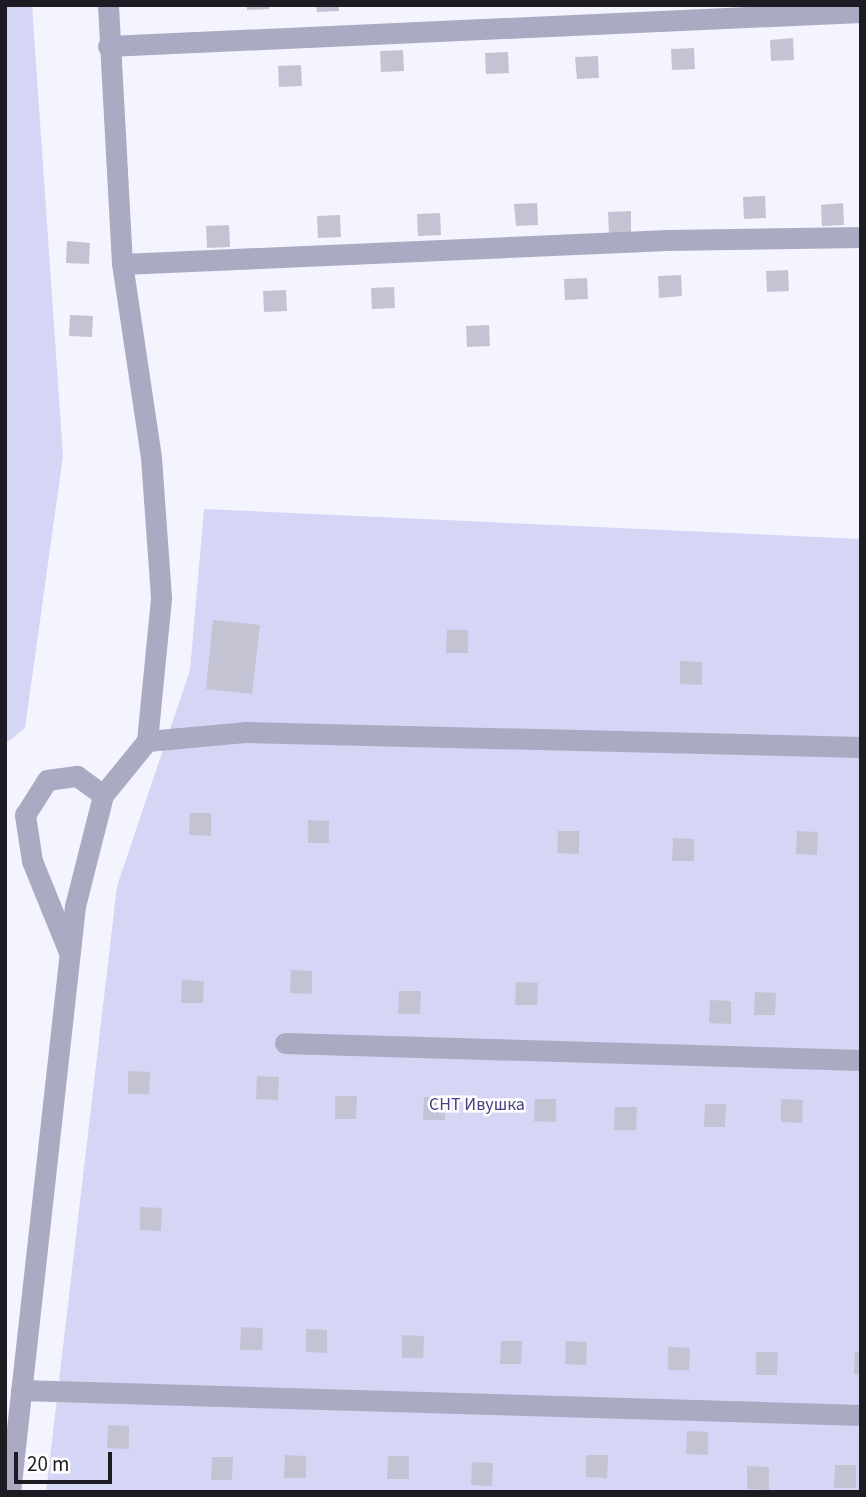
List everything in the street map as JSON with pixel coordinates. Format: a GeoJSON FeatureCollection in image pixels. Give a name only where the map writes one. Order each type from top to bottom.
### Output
{"type":"FeatureCollection","features":[{"type":"Feature","properties":{"kind":"street"},"geometry":{"type":"LineString","coordinates":[[10,1492],[69,952],[103,795],[147,741],[160,597],[151,457],[122,264],[108,46],[108,5]]}},
{"type":"Feature","properties":{"kind":"street"},"geometry":{"type":"LineString","coordinates":[[108,46],[861,12]]}},
{"type":"Feature","properties":{"kind":"street"},"geometry":{"type":"LineString","coordinates":[[122,264],[667,240],[861,237]]}},
{"type":"Feature","properties":{"kind":"street"},"geometry":{"type":"LineString","coordinates":[[147,741],[245,733],[861,747]]}},
{"type":"Feature","properties":{"kind":"street"},"geometry":{"type":"LineString","coordinates":[[69,952],[32,861],[25,815],[47,780],[77,776],[103,795]]}},
{"type":"Feature","properties":{"kind":"street"},"geometry":{"type":"LineString","coordinates":[[285,1043],[861,1060]]}},
{"type":"Feature","properties":{"kind":"street"},"geometry":{"type":"LineString","coordinates":[[21,1390],[861,1415]]}},
{"type":"Feature","properties":{"kind":"green space"},"geometry":{"type":"Polygon","coordinates":[[[5,5],[32,5],[63,456],[25,728],[5,744],[5,5]]]}},
{"type":"Feature","properties":{"kind":"green space","name":"СНТ Ивушка"},"geometry":{"type":"Polygon","coordinates":[[[204,509],[861,539],[861,1492],[46,1492],[117,886],[190,670],[204,509]]]}},
{"type":"Feature","properties":{"kind":"building"},"geometry":{"type":"Polygon","coordinates":[[[247,5],[269,5],[269,9],[247,10],[247,5]]]}},
{"type":"Feature","properties":{"kind":"building"},"geometry":{"type":"Polygon","coordinates":[[[316,5],[339,5],[339,11],[317,12],[316,5]]]}},
{"type":"Feature","properties":{"kind":"building"},"geometry":{"type":"Polygon","coordinates":[[[793,38],[794,60],[771,61],[770,40],[793,38]]]}},
{"type":"Feature","properties":{"kind":"building"},"geometry":{"type":"Polygon","coordinates":[[[694,48],[695,69],[672,70],[671,49],[694,48]]]}},
{"type":"Feature","properties":{"kind":"building"},"geometry":{"type":"Polygon","coordinates":[[[403,50],[404,71],[381,72],[380,51],[403,50]]]}},
{"type":"Feature","properties":{"kind":"building"},"geometry":{"type":"Polygon","coordinates":[[[508,52],[509,73],[486,74],[485,53],[508,52]]]}},
{"type":"Feature","properties":{"kind":"building"},"geometry":{"type":"Polygon","coordinates":[[[598,56],[599,78],[577,79],[575,57],[598,56]]]}},
{"type":"Feature","properties":{"kind":"building"},"geometry":{"type":"Polygon","coordinates":[[[301,65],[302,86],[279,87],[278,66],[301,65]]]}},
{"type":"Feature","properties":{"kind":"building"},"geometry":{"type":"Polygon","coordinates":[[[765,196],[766,218],[744,219],[743,197],[765,196]]]}},
{"type":"Feature","properties":{"kind":"building"},"geometry":{"type":"Polygon","coordinates":[[[537,203],[538,225],[516,226],[514,204],[537,203]]]}},
{"type":"Feature","properties":{"kind":"building"},"geometry":{"type":"Polygon","coordinates":[[[843,203],[844,225],[822,226],[821,205],[843,203]]]}},
{"type":"Feature","properties":{"kind":"building"},"geometry":{"type":"Polygon","coordinates":[[[631,211],[631,232],[609,234],[608,212],[631,211]]]}},
{"type":"Feature","properties":{"kind":"building"},"geometry":{"type":"Polygon","coordinates":[[[440,213],[441,235],[418,236],[417,214],[440,213]]]}},
{"type":"Feature","properties":{"kind":"building"},"geometry":{"type":"Polygon","coordinates":[[[340,215],[341,237],[318,238],[317,216],[340,215]]]}},
{"type":"Feature","properties":{"kind":"building"},"geometry":{"type":"Polygon","coordinates":[[[229,225],[230,247],[207,248],[206,226],[229,225]]]}},
{"type":"Feature","properties":{"kind":"building"},"geometry":{"type":"Polygon","coordinates":[[[67,241],[90,243],[89,264],[66,263],[67,241]]]}},
{"type":"Feature","properties":{"kind":"building"},"geometry":{"type":"Polygon","coordinates":[[[788,270],[789,291],[767,292],[766,271],[788,270]]]}},
{"type":"Feature","properties":{"kind":"building"},"geometry":{"type":"Polygon","coordinates":[[[681,275],[682,296],[659,298],[658,276],[681,275]]]}},
{"type":"Feature","properties":{"kind":"building"},"geometry":{"type":"Polygon","coordinates":[[[587,278],[588,299],[565,300],[564,279],[587,278]]]}},
{"type":"Feature","properties":{"kind":"building"},"geometry":{"type":"Polygon","coordinates":[[[394,287],[395,308],[372,309],[371,288],[394,287]]]}},
{"type":"Feature","properties":{"kind":"building"},"geometry":{"type":"Polygon","coordinates":[[[286,290],[287,311],[264,312],[263,291],[286,290]]]}},
{"type":"Feature","properties":{"kind":"building"},"geometry":{"type":"Polygon","coordinates":[[[70,315],[93,316],[92,337],[69,336],[70,315]]]}},
{"type":"Feature","properties":{"kind":"building"},"geometry":{"type":"Polygon","coordinates":[[[489,325],[490,346],[467,347],[466,326],[489,325]]]}},
{"type":"Feature","properties":{"kind":"building"},"geometry":{"type":"Polygon","coordinates":[[[213,620],[260,625],[252,694],[206,689],[213,620]]]}},
{"type":"Feature","properties":{"kind":"building"},"geometry":{"type":"Polygon","coordinates":[[[447,630],[468,630],[468,653],[446,653],[447,630]]]}},
{"type":"Feature","properties":{"kind":"building"},"geometry":{"type":"Polygon","coordinates":[[[680,661],[702,662],[702,685],[680,684],[680,661]]]}},
{"type":"Feature","properties":{"kind":"building"},"geometry":{"type":"Polygon","coordinates":[[[190,813],[211,813],[211,836],[189,835],[190,813]]]}},
{"type":"Feature","properties":{"kind":"building"},"geometry":{"type":"Polygon","coordinates":[[[308,820],[329,821],[329,843],[308,843],[308,820]]]}},
{"type":"Feature","properties":{"kind":"building"},"geometry":{"type":"Polygon","coordinates":[[[558,831],[579,831],[579,854],[557,853],[558,831]]]}},
{"type":"Feature","properties":{"kind":"building"},"geometry":{"type":"Polygon","coordinates":[[[797,831],[818,832],[817,855],[796,854],[797,831]]]}},
{"type":"Feature","properties":{"kind":"building"},"geometry":{"type":"Polygon","coordinates":[[[673,838],[694,839],[694,861],[672,861],[673,838]]]}},
{"type":"Feature","properties":{"kind":"building"},"geometry":{"type":"Polygon","coordinates":[[[291,970],[312,971],[312,994],[290,993],[291,970]]]}},
{"type":"Feature","properties":{"kind":"building"},"geometry":{"type":"Polygon","coordinates":[[[182,980],[204,981],[203,1003],[181,1003],[182,980]]]}},
{"type":"Feature","properties":{"kind":"building"},"geometry":{"type":"Polygon","coordinates":[[[516,982],[538,983],[537,1005],[515,1005],[516,982]]]}},
{"type":"Feature","properties":{"kind":"building"},"geometry":{"type":"Polygon","coordinates":[[[399,991],[421,991],[420,1014],[398,1014],[399,991]]]}},
{"type":"Feature","properties":{"kind":"building"},"geometry":{"type":"Polygon","coordinates":[[[755,992],[776,993],[775,1015],[754,1015],[755,992]]]}},
{"type":"Feature","properties":{"kind":"building"},"geometry":{"type":"Polygon","coordinates":[[[710,1000],[731,1001],[731,1024],[709,1023],[710,1000]]]}},
{"type":"Feature","properties":{"kind":"building"},"geometry":{"type":"Polygon","coordinates":[[[128,1071],[150,1072],[149,1094],[128,1094],[128,1071]]]}},
{"type":"Feature","properties":{"kind":"building"},"geometry":{"type":"Polygon","coordinates":[[[257,1076],[279,1077],[278,1100],[256,1099],[257,1076]]]}},
{"type":"Feature","properties":{"kind":"building"},"geometry":{"type":"Polygon","coordinates":[[[335,1096],[357,1096],[356,1119],[335,1119],[335,1096]]]}},
{"type":"Feature","properties":{"kind":"building"},"geometry":{"type":"Polygon","coordinates":[[[424,1097],[445,1097],[445,1120],[423,1120],[424,1097]]]}},
{"type":"Feature","properties":{"kind":"building"},"geometry":{"type":"Polygon","coordinates":[[[535,1099],[556,1099],[556,1122],[534,1121],[535,1099]]]}},
{"type":"Feature","properties":{"kind":"building"},"geometry":{"type":"Polygon","coordinates":[[[781,1099],[803,1100],[802,1123],[781,1122],[781,1099]]]}},
{"type":"Feature","properties":{"kind":"building"},"geometry":{"type":"Polygon","coordinates":[[[705,1104],[726,1104],[725,1127],[704,1127],[705,1104]]]}},
{"type":"Feature","properties":{"kind":"building"},"geometry":{"type":"Polygon","coordinates":[[[615,1107],[637,1107],[636,1130],[614,1130],[615,1107]]]}},
{"type":"Feature","properties":{"kind":"building"},"geometry":{"type":"Polygon","coordinates":[[[140,1207],[162,1208],[161,1231],[140,1230],[140,1207]]]}},
{"type":"Feature","properties":{"kind":"building"},"geometry":{"type":"Polygon","coordinates":[[[241,1327],[263,1328],[262,1350],[240,1350],[241,1327]]]}},
{"type":"Feature","properties":{"kind":"building"},"geometry":{"type":"Polygon","coordinates":[[[306,1329],[327,1330],[327,1353],[306,1352],[306,1329]]]}},
{"type":"Feature","properties":{"kind":"building"},"geometry":{"type":"Polygon","coordinates":[[[402,1335],[424,1336],[423,1358],[402,1358],[402,1335]]]}},
{"type":"Feature","properties":{"kind":"building"},"geometry":{"type":"Polygon","coordinates":[[[501,1341],[522,1341],[521,1364],[500,1364],[501,1341]]]}},
{"type":"Feature","properties":{"kind":"building"},"geometry":{"type":"Polygon","coordinates":[[[566,1341],[587,1342],[586,1365],[565,1364],[566,1341]]]}},
{"type":"Feature","properties":{"kind":"building"},"geometry":{"type":"Polygon","coordinates":[[[668,1347],[690,1348],[689,1370],[668,1370],[668,1347]]]}},
{"type":"Feature","properties":{"kind":"building"},"geometry":{"type":"Polygon","coordinates":[[[756,1352],[778,1352],[777,1375],[756,1375],[756,1352]]]}},
{"type":"Feature","properties":{"kind":"building"},"geometry":{"type":"Polygon","coordinates":[[[855,1352],[861,1352],[861,1375],[854,1374],[855,1352]]]}},
{"type":"Feature","properties":{"kind":"building"},"geometry":{"type":"Polygon","coordinates":[[[108,1425],[129,1426],[129,1449],[107,1448],[108,1425]]]}},
{"type":"Feature","properties":{"kind":"building"},"geometry":{"type":"Polygon","coordinates":[[[687,1431],[708,1432],[708,1455],[686,1454],[687,1431]]]}},
{"type":"Feature","properties":{"kind":"building"},"geometry":{"type":"Polygon","coordinates":[[[285,1455],[306,1456],[306,1478],[284,1478],[285,1455]]]}},
{"type":"Feature","properties":{"kind":"building"},"geometry":{"type":"Polygon","coordinates":[[[586,1455],[608,1455],[607,1478],[586,1477],[586,1455]]]}},
{"type":"Feature","properties":{"kind":"building"},"geometry":{"type":"Polygon","coordinates":[[[388,1456],[409,1456],[409,1479],[387,1479],[388,1456]]]}},
{"type":"Feature","properties":{"kind":"building"},"geometry":{"type":"Polygon","coordinates":[[[212,1457],[233,1457],[232,1480],[211,1480],[212,1457]]]}},
{"type":"Feature","properties":{"kind":"building"},"geometry":{"type":"Polygon","coordinates":[[[472,1462],[493,1463],[492,1486],[471,1485],[472,1462]]]}},
{"type":"Feature","properties":{"kind":"building"},"geometry":{"type":"Polygon","coordinates":[[[835,1465],[856,1465],[856,1488],[834,1488],[835,1465]]]}},
{"type":"Feature","properties":{"kind":"building"},"geometry":{"type":"Polygon","coordinates":[[[747,1466],[769,1467],[769,1490],[747,1489],[747,1466]]]}}]}
